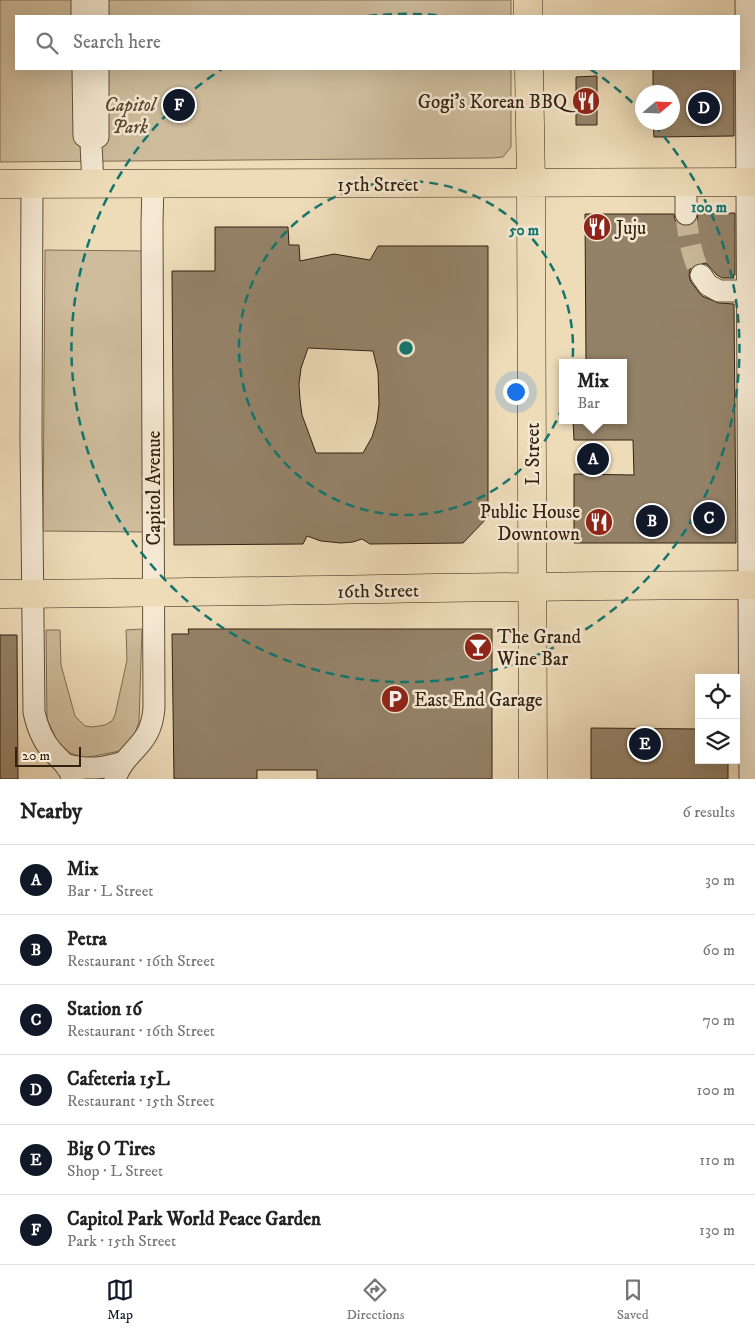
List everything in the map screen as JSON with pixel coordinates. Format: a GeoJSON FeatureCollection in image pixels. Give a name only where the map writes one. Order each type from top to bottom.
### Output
{"type":"FeatureCollection","features":[{"type":"Feature","properties":{"kind":"main road"},"geometry":{"type":"LineString","coordinates":[[528,0],[528,15]]}},
{"type":"Feature","properties":{"kind":"main road","name":"L Street"},"geometry":{"type":"LineString","coordinates":[[529,70],[533,779]]}},
{"type":"Feature","properties":{"kind":"main road","name":"15th Street"},"geometry":{"type":"LineString","coordinates":[[0,184],[751,182]]}},
{"type":"Feature","properties":{"kind":"main road","name":"16th Street"},"geometry":{"type":"LineString","coordinates":[[0,594],[154,594],[752,584]]}},
{"type":"Feature","properties":{"kind":"street"},"geometry":{"type":"LineString","coordinates":[[82,0],[82,15]]}},
{"type":"Feature","properties":{"kind":"street"},"geometry":{"type":"LineString","coordinates":[[89,0],[89,15]]}},
{"type":"Feature","properties":{"kind":"street"},"geometry":{"type":"LineString","coordinates":[[98,0],[98,15]]}},
{"type":"Feature","properties":{"kind":"street"},"geometry":{"type":"LineString","coordinates":[[746,0],[751,182],[748,292],[752,584],[750,779]]}},
{"type":"Feature","properties":{"kind":"street"},"geometry":{"type":"LineString","coordinates":[[83,70],[84,136],[91,139],[98,136],[98,70]]}},
{"type":"Feature","properties":{"kind":"street"},"geometry":{"type":"LineString","coordinates":[[89,70],[93,184]]}},
{"type":"Feature","properties":{"kind":"street"},"geometry":{"type":"LineString","coordinates":[[686,183],[686,214]]}},
{"type":"Feature","properties":{"kind":"street"},"geometry":{"type":"LineString","coordinates":[[32,184],[34,712],[43,739],[70,772],[84,769],[120,770]]}},
{"type":"Feature","properties":{"kind":"street","name":"Capitol Avenue"},"geometry":{"type":"LineString","coordinates":[[120,770],[145,740],[153,720],[153,184]]}},
{"type":"Feature","properties":{"kind":"street"},"geometry":{"type":"LineString","coordinates":[[701,275],[708,286],[719,291],[748,292]]}},
{"type":"Feature","properties":{"kind":"green space","name":"Capitol Park"},"geometry":{"type":"Polygon","coordinates":[[[0,0],[511,0],[511,15],[15,15],[15,70],[511,70],[511,147],[503,157],[0,162],[0,0]]]}},
{"type":"Feature","properties":{"kind":"green space"},"geometry":{"type":"Polygon","coordinates":[[[45,250],[146,251],[145,532],[43,531],[45,250]]]}},
{"type":"Feature","properties":{"kind":"green space"},"geometry":{"type":"Polygon","coordinates":[[[142,629],[139,722],[134,736],[120,751],[84,758],[70,753],[58,743],[47,719],[46,630],[60,630],[61,665],[75,716],[85,726],[92,727],[105,725],[112,721],[127,660],[126,630],[142,629]]]}},
{"type":"Feature","properties":{"kind":"building"},"geometry":{"type":"Polygon","coordinates":[[[653,70],[734,70],[734,136],[654,137],[654,130],[680,130],[680,85],[653,85],[653,70]]]}},
{"type":"Feature","properties":{"kind":"building","name":"Gogi's Korean BBQ"},"geometry":{"type":"Polygon","coordinates":[[[597,76],[597,125],[576,125],[576,77],[597,76]]]}},
{"type":"Feature","properties":{"kind":"building"},"geometry":{"type":"Polygon","coordinates":[[[735,213],[734,278],[722,278],[707,264],[700,263],[693,265],[689,276],[691,282],[702,296],[719,303],[734,304],[736,543],[574,543],[574,474],[634,475],[633,440],[574,440],[573,424],[627,424],[627,359],[586,359],[585,214],[674,214],[675,220],[679,225],[686,226],[692,225],[697,221],[698,214],[735,213]]]}},
{"type":"Feature","properties":{"kind":"building"},"geometry":{"type":"Polygon","coordinates":[[[215,227],[288,227],[289,245],[299,245],[300,261],[334,254],[370,260],[378,246],[488,246],[488,517],[463,543],[370,544],[362,539],[341,543],[321,541],[307,536],[303,544],[174,545],[172,271],[215,271],[215,227]],[[308,348],[301,368],[300,400],[302,415],[316,453],[363,453],[372,437],[377,421],[379,404],[378,372],[373,351],[308,348]]]}},
{"type":"Feature","properties":{"kind":"building","name":"East End Garage"},"geometry":{"type":"Polygon","coordinates":[[[188,629],[492,629],[492,779],[317,779],[317,770],[257,770],[257,779],[174,779],[172,634],[189,634],[188,629]]]}},
{"type":"Feature","properties":{"kind":"building"},"geometry":{"type":"Polygon","coordinates":[[[0,635],[17,635],[18,779],[0,779],[0,635]]]}},
{"type":"Feature","properties":{"kind":"building"},"geometry":{"type":"Polygon","coordinates":[[[591,728],[695,729],[695,764],[728,764],[728,779],[591,779],[591,728]]]}},
{"type":"Feature","properties":{"kind":"tunnel"},"geometry":{"type":"LineString","coordinates":[[686,214],[690,245],[701,275]]}},
{"type":"Feature","properties":{"kind":"place","name":"Gogi's Korean BBQ"},"geometry":{"type":"Point","coordinates":[586,101]}},
{"type":"Feature","properties":{"kind":"place","name":"Capitol Park World Peace Garden"},"geometry":{"type":"Point","coordinates":[179,105]}},
{"type":"Feature","properties":{"kind":"place","name":"Cafeteria 15L"},"geometry":{"type":"Point","coordinates":[704,108]}},
{"type":"Feature","properties":{"kind":"place","name":"Juju"},"geometry":{"type":"Point","coordinates":[597,227]}},
{"type":"Feature","properties":{"kind":"place","name":"Mix"},"geometry":{"type":"Point","coordinates":[593,459]}},
{"type":"Feature","properties":{"kind":"place","name":"Station 16"},"geometry":{"type":"Point","coordinates":[709,518]}},
{"type":"Feature","properties":{"kind":"place","name":"Petra"},"geometry":{"type":"Point","coordinates":[652,521]}},
{"type":"Feature","properties":{"kind":"place","name":"Public House Downtown"},"geometry":{"type":"Point","coordinates":[599,522]}},
{"type":"Feature","properties":{"kind":"place","name":"The Grand Wine Bar"},"geometry":{"type":"Point","coordinates":[478,647]}},
{"type":"Feature","properties":{"kind":"place","name":"East End Garage"},"geometry":{"type":"Point","coordinates":[395,699]}},
{"type":"Feature","properties":{"kind":"place","name":"Big O Tires"},"geometry":{"type":"Point","coordinates":[645,744]}}]}
